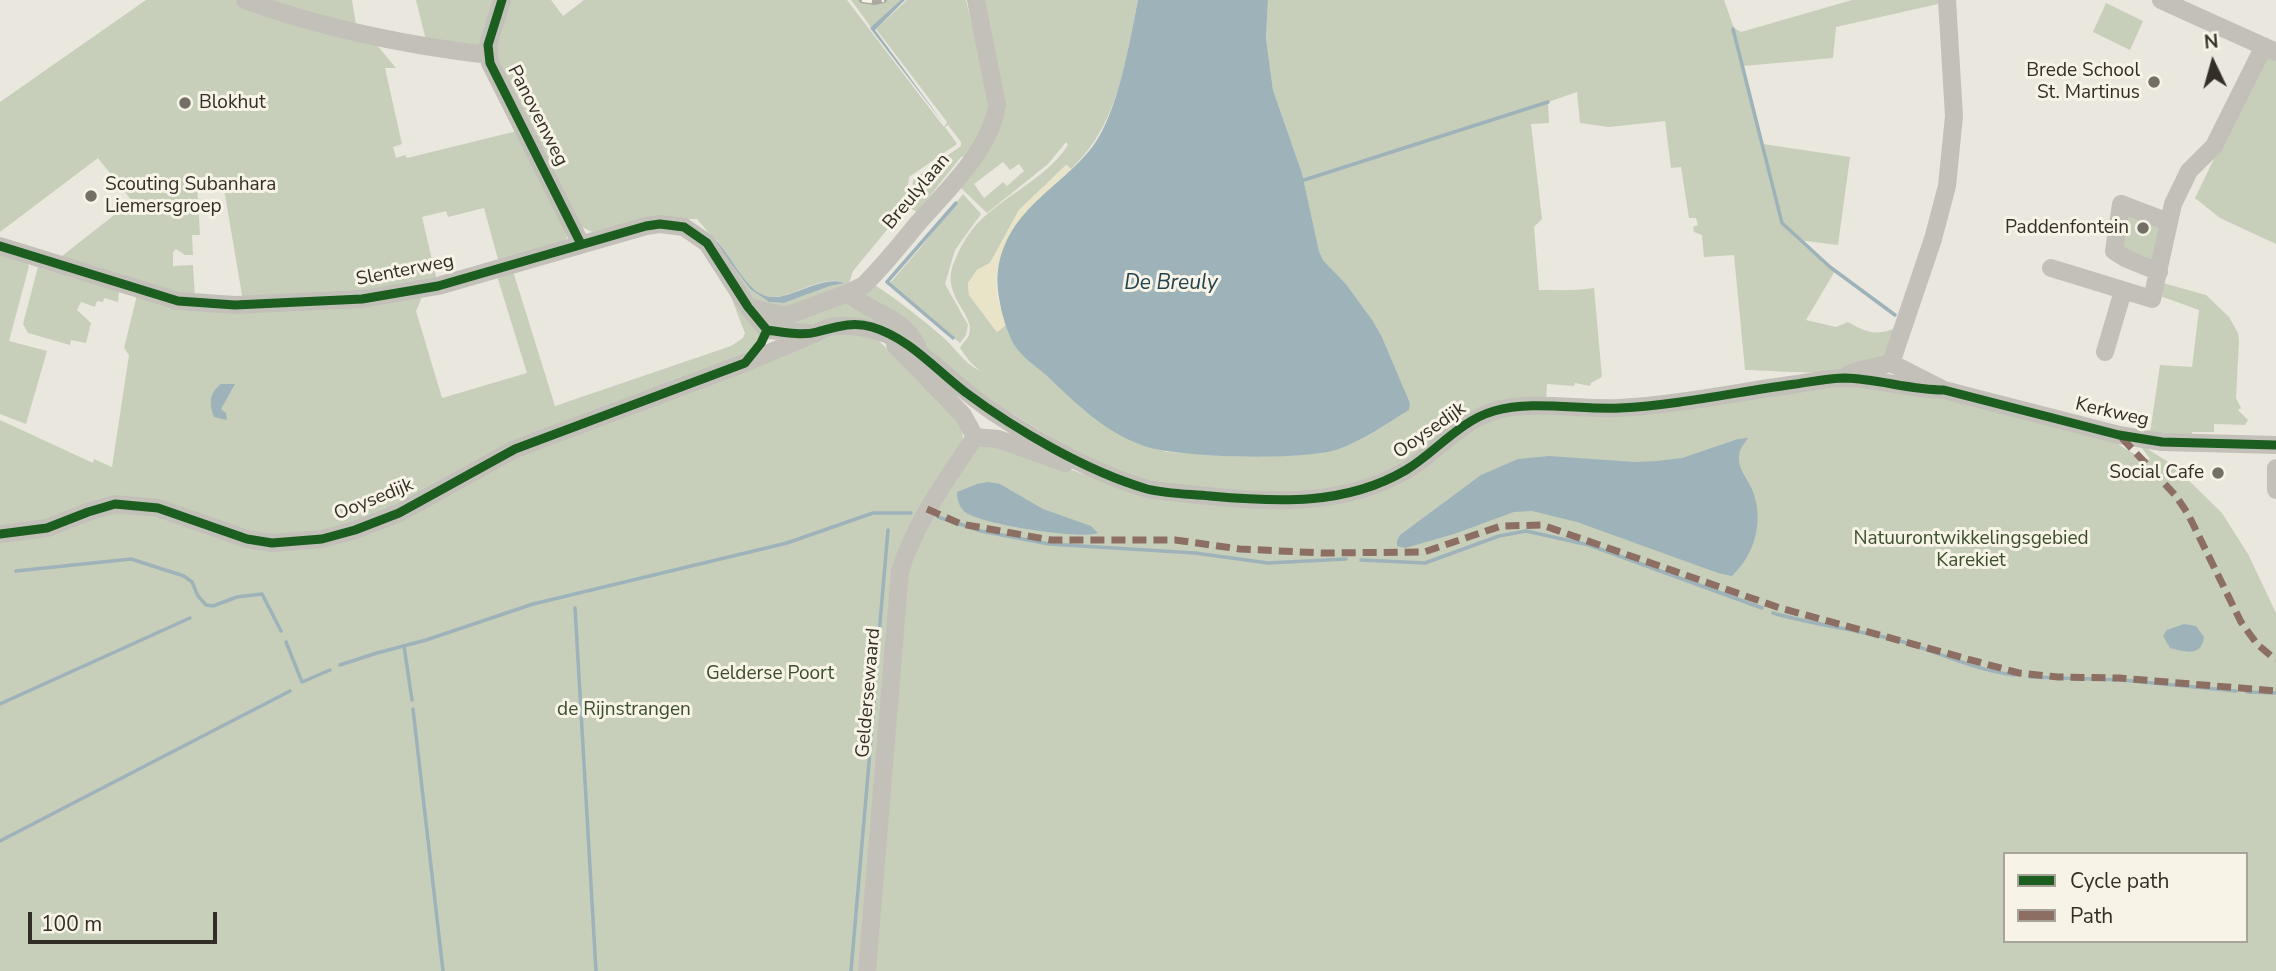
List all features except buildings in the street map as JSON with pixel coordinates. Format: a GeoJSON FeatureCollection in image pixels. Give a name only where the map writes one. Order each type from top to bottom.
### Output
{"type":"FeatureCollection","features":[{"type":"Feature","properties":{"kind":"street"},"geometry":{"type":"LineString","coordinates":[[245,0],[354,34],[488,54]]}},
{"type":"Feature","properties":{"kind":"street","name":"Panovenweg"},"geometry":{"type":"LineString","coordinates":[[502,0],[490,35],[488,54],[581,244]]}},
{"type":"Feature","properties":{"kind":"street","name":"Breulylaan"},"geometry":{"type":"LineString","coordinates":[[748,307],[786,316],[864,285],[964,170],[982,143],[995,116],[996,95],[976,0]]}},
{"type":"Feature","properties":{"kind":"street"},"geometry":{"type":"LineString","coordinates":[[1891,363],[1933,239],[1947,186],[1954,116],[1947,0]]}},
{"type":"Feature","properties":{"kind":"street"},"geometry":{"type":"LineString","coordinates":[[2051,268],[2152,299],[2173,204],[2189,171],[2214,146],[2270,49],[2161,0]]}},
{"type":"Feature","properties":{"kind":"street"},"geometry":{"type":"LineString","coordinates":[[2159,272],[2114,251],[2121,204],[2168,222]]}},
{"type":"Feature","properties":{"kind":"street","name":"Slenterweg"},"geometry":{"type":"LineString","coordinates":[[0,246],[178,301],[235,305],[362,299],[438,286],[660,224],[684,227],[707,243],[748,307],[767,330]]}},
{"type":"Feature","properties":{"kind":"street"},"geometry":{"type":"LineString","coordinates":[[2105,352],[2123,291]]}},
{"type":"Feature","properties":{"kind":"street"},"geometry":{"type":"LineString","coordinates":[[848,293],[858,303],[897,322],[915,341],[922,355]]}},
{"type":"Feature","properties":{"kind":"street","name":"Ooysedijk"},"geometry":{"type":"LineString","coordinates":[[0,534],[47,528],[115,505],[158,508],[247,539],[272,543],[322,538],[355,530],[399,513],[515,449],[745,363],[830,327],[859,325],[874,328],[904,342],[993,412],[1096,470],[1151,490],[1274,500],[1327,498],[1367,488],[1406,470],[1436,450],[1461,427],[1494,411],[1518,407],[1619,408],[1664,404],[1842,378],[1924,390],[1944,390]]}},
{"type":"Feature","properties":{"kind":"street"},"geometry":{"type":"LineString","coordinates":[[745,363],[761,343],[767,330],[815,333]]}},
{"type":"Feature","properties":{"kind":"street"},"geometry":{"type":"LineString","coordinates":[[888,334],[901,353],[963,415],[975,437],[998,439],[1079,468],[1096,470]]}},
{"type":"Feature","properties":{"kind":"street"},"geometry":{"type":"LineString","coordinates":[[1842,378],[1853,372],[1891,363],[1944,390]]}},
{"type":"Feature","properties":{"kind":"street","name":"Kerkweg"},"geometry":{"type":"LineString","coordinates":[[1944,390],[2119,435],[2162,442],[2276,445]]}},
{"type":"Feature","properties":{"kind":"street","name":"Geldersewaard"},"geometry":{"type":"LineString","coordinates":[[867,971],[900,571],[908,545],[922,517],[975,437]]}},
{"type":"Feature","properties":{"kind":"street"},"geometry":{"type":"LineString","coordinates":[[2276,468],[2276,490]]}},
{"type":"Feature","properties":{"kind":"green space"},"geometry":{"type":"Polygon","coordinates":[[[146,0],[235,0],[376,44],[396,68],[385,68],[402,144],[393,147],[396,158],[405,155],[407,158],[517,131],[566,229],[565,243],[499,263],[484,208],[448,217],[446,211],[422,217],[437,281],[392,290],[243,301],[222,177],[200,179],[197,182],[200,235],[192,235],[193,255],[185,255],[176,249],[173,252],[173,266],[193,265],[195,298],[57,260],[132,201],[98,158],[0,232],[0,102],[146,0]]]}},
{"type":"Feature","properties":{"kind":"green space"},"geometry":{"type":"Polygon","coordinates":[[[251,0],[352,0],[357,31],[251,0]]]}},
{"type":"Feature","properties":{"kind":"green space"},"geometry":{"type":"Polygon","coordinates":[[[416,0],[496,0],[479,47],[427,44],[416,0]]]}},
{"type":"Feature","properties":{"kind":"green space"},"geometry":{"type":"Polygon","coordinates":[[[508,0],[551,0],[563,16],[584,0],[847,0],[944,127],[947,122],[876,29],[907,0],[966,0],[989,92],[987,109],[970,156],[961,157],[917,212],[910,208],[913,180],[961,146],[961,142],[948,125],[945,127],[957,144],[909,177],[905,208],[853,271],[848,287],[808,304],[789,309],[773,309],[760,304],[739,285],[712,242],[713,238],[697,219],[644,219],[592,232],[578,225],[496,66],[495,40],[508,0]],[[716,239],[714,241],[750,289],[769,302],[784,303],[845,283],[824,282],[780,296],[761,294],[743,276],[716,239]]]}},
{"type":"Feature","properties":{"kind":"green space"},"geometry":{"type":"Polygon","coordinates":[[[851,0],[904,0],[873,30],[851,0]]]}},
{"type":"Feature","properties":{"kind":"green space"},"geometry":{"type":"Polygon","coordinates":[[[982,0],[1138,0],[1118,90],[1100,132],[1071,169],[1066,165],[1019,210],[990,263],[977,270],[968,283],[969,295],[997,332],[1007,324],[1016,347],[1082,408],[1166,452],[1280,456],[1320,453],[1339,449],[1366,437],[1408,410],[1410,403],[1373,321],[1346,284],[1323,260],[1319,251],[1302,173],[1273,90],[1266,38],[1268,0],[1724,0],[1734,28],[1741,32],[1852,0],[1938,0],[1938,4],[1836,27],[1833,58],[1743,66],[1763,144],[1850,157],[1838,245],[1798,240],[1835,271],[1806,320],[1836,327],[1848,322],[1872,332],[1896,328],[1888,353],[1876,362],[1841,371],[1745,370],[1734,255],[1704,257],[1702,235],[1694,232],[1693,227],[1698,225],[1696,218],[1689,218],[1681,167],[1671,168],[1665,121],[1609,127],[1580,123],[1577,92],[1548,102],[1549,123],[1531,124],[1542,219],[1534,227],[1539,290],[1594,288],[1602,377],[1590,386],[1575,383],[1574,386],[1547,384],[1546,400],[1520,400],[1405,465],[1342,491],[1237,494],[1132,479],[1066,446],[998,405],[953,374],[918,340],[770,325],[770,320],[875,285],[927,324],[964,360],[980,371],[960,348],[969,335],[970,327],[951,284],[955,260],[966,238],[982,219],[1047,169],[1068,145],[1066,142],[1048,164],[987,213],[960,187],[996,127],[982,0]],[[1003,162],[974,184],[984,198],[1003,182],[1007,186],[1024,171],[1019,164],[1010,170],[1003,162]]]}},
{"type":"Feature","properties":{"kind":"green space"},"geometry":{"type":"Polygon","coordinates":[[[2106,3],[2143,21],[2130,50],[2093,32],[2106,3]]]}},
{"type":"Feature","properties":{"kind":"green space"},"geometry":{"type":"Polygon","coordinates":[[[2264,56],[2276,61],[2276,244],[2220,218],[2195,198],[2264,56]]]}},
{"type":"Feature","properties":{"kind":"green space"},"geometry":{"type":"Polygon","coordinates":[[[963,194],[981,214],[955,250],[945,284],[968,325],[966,335],[960,343],[890,283],[963,194]]]}},
{"type":"Feature","properties":{"kind":"green space"},"geometry":{"type":"Polygon","coordinates":[[[2128,215],[2159,227],[2151,261],[2120,250],[2128,215]]]}},
{"type":"Feature","properties":{"kind":"green space"},"geometry":{"type":"Polygon","coordinates":[[[0,253],[26,262],[29,266],[9,341],[47,351],[26,424],[0,414],[0,253]]]}},
{"type":"Feature","properties":{"kind":"green space"},"geometry":{"type":"Polygon","coordinates":[[[38,267],[119,291],[118,302],[104,298],[103,302],[97,301],[95,307],[81,302],[77,310],[91,323],[86,343],[71,340],[70,345],[28,333],[23,324],[38,267]]]}},
{"type":"Feature","properties":{"kind":"green space"},"geometry":{"type":"Polygon","coordinates":[[[719,270],[761,332],[759,340],[744,358],[382,517],[280,539],[155,504],[0,530],[0,420],[93,463],[94,459],[112,467],[129,355],[124,348],[137,295],[156,302],[423,295],[416,311],[442,398],[527,373],[497,276],[513,271],[555,406],[731,346],[743,338],[745,333],[719,270]]]}},
{"type":"Feature","properties":{"kind":"green space"},"geometry":{"type":"Polygon","coordinates":[[[2163,283],[2206,295],[2229,317],[2238,333],[2236,398],[2241,408],[2238,410],[2248,420],[2245,425],[2214,424],[2214,432],[2192,432],[2192,435],[2150,433],[2160,365],[2192,367],[2199,310],[2160,296],[2163,283]]]}},
{"type":"Feature","properties":{"kind":"green space","name":"Gelderse Poort"},"geometry":{"type":"Polygon","coordinates":[[[845,331],[876,338],[952,412],[962,431],[964,449],[994,443],[1112,484],[1289,506],[1433,462],[1444,449],[1491,418],[1844,383],[1982,403],[2113,441],[2134,454],[2151,460],[2138,443],[2173,465],[2222,513],[2248,554],[2276,613],[2276,971],[0,971],[0,539],[107,509],[173,517],[317,543],[466,477],[845,331]]]}},
{"type":"Feature","properties":{"kind":"sand"},"geometry":{"type":"Polygon","coordinates":[[[1067,165],[1071,169],[1030,209],[1008,239],[997,274],[997,294],[1007,324],[997,332],[969,295],[968,283],[977,270],[990,263],[1019,210],[1067,165]]]}},
{"type":"Feature","properties":{"kind":"water"},"geometry":{"type":"Polygon","coordinates":[[[901,0],[905,0],[875,30],[944,124],[870,28],[901,0]]]}},
{"type":"Feature","properties":{"kind":"water","name":"De Breuly"},"geometry":{"type":"Polygon","coordinates":[[[1138,0],[1268,0],[1266,38],[1273,90],[1302,173],[1319,251],[1323,260],[1346,284],[1373,321],[1410,403],[1409,410],[1357,441],[1322,453],[1272,456],[1184,453],[1144,446],[1117,433],[1092,416],[1026,358],[1011,338],[1001,309],[998,288],[998,270],[1003,249],[1023,215],[1080,161],[1102,131],[1122,76],[1138,0]]]}},
{"type":"Feature","properties":{"kind":"water"},"geometry":{"type":"Polygon","coordinates":[[[715,239],[748,283],[761,294],[780,296],[824,282],[845,283],[784,303],[769,302],[750,289],[715,239]]]}},
{"type":"Feature","properties":{"kind":"water"},"geometry":{"type":"Polygon","coordinates":[[[221,384],[235,384],[221,409],[226,413],[227,420],[214,417],[211,408],[212,395],[221,384]]]}},
{"type":"Feature","properties":{"kind":"water"},"geometry":{"type":"Polygon","coordinates":[[[1748,438],[1739,454],[1739,461],[1755,499],[1756,534],[1747,557],[1732,576],[1577,522],[1532,511],[1514,512],[1405,548],[1397,546],[1400,535],[1481,475],[1518,459],[1549,456],[1657,461],[1682,458],[1748,438]]]}},
{"type":"Feature","properties":{"kind":"water"},"geometry":{"type":"Polygon","coordinates":[[[988,482],[1000,484],[1043,509],[1091,526],[1098,533],[1088,535],[1031,530],[974,517],[965,512],[959,503],[957,492],[988,482]]]}},
{"type":"Feature","properties":{"kind":"water"},"geometry":{"type":"Polygon","coordinates":[[[2184,624],[2196,626],[2204,637],[2200,648],[2192,652],[2170,648],[2163,636],[2167,630],[2184,624]]]}},
{"type":"Feature","properties":{"kind":"waterway"},"geometry":{"type":"LineString","coordinates":[[1733,29],[1782,223],[1830,267],[1895,315]]}},
{"type":"Feature","properties":{"kind":"waterway"},"geometry":{"type":"LineString","coordinates":[[1304,180],[1548,102]]}},
{"type":"Feature","properties":{"kind":"waterway"},"geometry":{"type":"LineString","coordinates":[[953,338],[887,282],[956,203]]}},
{"type":"Feature","properties":{"kind":"waterway"},"geometry":{"type":"LineString","coordinates":[[340,665],[533,604],[787,543],[873,513],[911,513]]}},
{"type":"Feature","properties":{"kind":"waterway"},"geometry":{"type":"LineString","coordinates":[[938,517],[981,531],[1049,544],[1195,553],[1268,563],[1346,559]]}},
{"type":"Feature","properties":{"kind":"waterway"},"geometry":{"type":"LineString","coordinates":[[875,681],[888,530]]}},
{"type":"Feature","properties":{"kind":"waterway"},"geometry":{"type":"LineString","coordinates":[[1361,560],[1425,563],[1499,536],[1526,531],[1589,545],[1762,608]]}},
{"type":"Feature","properties":{"kind":"waterway"},"geometry":{"type":"LineString","coordinates":[[16,571],[131,559],[184,576],[192,582],[198,596],[206,605],[213,606],[237,597],[262,594],[281,631]]}},
{"type":"Feature","properties":{"kind":"waterway"},"geometry":{"type":"LineString","coordinates":[[575,608],[596,971]]}},
{"type":"Feature","properties":{"kind":"waterway"},"geometry":{"type":"LineString","coordinates":[[1773,613],[1900,641],[1970,665],[2014,675]]}},
{"type":"Feature","properties":{"kind":"waterway"},"geometry":{"type":"LineString","coordinates":[[0,704],[190,618]]}},
{"type":"Feature","properties":{"kind":"waterway"},"geometry":{"type":"LineString","coordinates":[[286,642],[302,682],[330,670]]}},
{"type":"Feature","properties":{"kind":"waterway"},"geometry":{"type":"LineString","coordinates":[[404,646],[412,700]]}},
{"type":"Feature","properties":{"kind":"waterway"},"geometry":{"type":"LineString","coordinates":[[2030,677],[2122,680],[2236,691]]}},
{"type":"Feature","properties":{"kind":"waterway"},"geometry":{"type":"LineString","coordinates":[[0,841],[290,691]]}},
{"type":"Feature","properties":{"kind":"waterway"},"geometry":{"type":"LineString","coordinates":[[2247,692],[2276,693]]}},
{"type":"Feature","properties":{"kind":"waterway"},"geometry":{"type":"LineString","coordinates":[[851,971],[875,693]]}},
{"type":"Feature","properties":{"kind":"waterway"},"geometry":{"type":"LineString","coordinates":[[413,709],[443,971]]}},
{"type":"Feature","properties":{"kind":"railway"},"geometry":{"type":"LineString","coordinates":[[862,0],[884,0]]}},
{"type":"Feature","properties":{"kind":"marked path"},"geometry":{"type":"LineString","coordinates":[[2122,438],[2176,496],[2188,514],[2241,622],[2257,644],[2276,660]]}},
{"type":"Feature","properties":{"kind":"marked path"},"geometry":{"type":"LineString","coordinates":[[927,509],[961,524],[1051,540],[1175,540],[1240,549],[1322,553],[1424,552],[1501,526],[1542,525],[1780,608],[2019,673],[2276,691]]}},
{"type":"Feature","properties":{"kind":"cycle path"},"geometry":{"type":"LineString","coordinates":[[502,0],[488,45],[490,63],[581,244]]}},
{"type":"Feature","properties":{"kind":"cycle path"},"geometry":{"type":"LineString","coordinates":[[0,246],[178,301],[235,305],[362,299],[438,286],[646,226],[660,224],[684,227],[707,243],[748,307],[767,330],[805,334],[844,325],[858,325],[885,332],[910,346],[985,406],[1052,448],[1124,481],[1147,489],[1178,494],[1260,500],[1335,496],[1383,482],[1406,470],[1459,429],[1494,411],[1524,406],[1605,408],[1683,402],[1838,378],[1944,390],[2119,435],[2162,442],[2276,445]]}},
{"type":"Feature","properties":{"kind":"cycle path"},"geometry":{"type":"LineString","coordinates":[[0,534],[47,528],[115,504],[158,508],[247,539],[272,543],[322,539],[399,513],[515,449],[745,363],[761,343],[767,330]]}},
{"type":"Feature","properties":{"kind":"place","name":"Brede School St. Martinus"},"geometry":{"type":"Point","coordinates":[2154,82]}},
{"type":"Feature","properties":{"kind":"place","name":"Blokhut"},"geometry":{"type":"Point","coordinates":[185,103]}},
{"type":"Feature","properties":{"kind":"place","name":"Scouting Subanhara Liemersgroep"},"geometry":{"type":"Point","coordinates":[91,196]}},
{"type":"Feature","properties":{"kind":"place","name":"Paddenfontein"},"geometry":{"type":"Point","coordinates":[2143,228]}},
{"type":"Feature","properties":{"kind":"place","name":"Social Cafe"},"geometry":{"type":"Point","coordinates":[2218,473]}},
{"type":"Feature","properties":{"kind":"park label","name":"Natuurontwikkelingsgebied Karekiet"},"geometry":{"type":"Point","coordinates":[1971,550]}},
{"type":"Feature","properties":{"kind":"park label","name":"de Rijnstrangen"},"geometry":{"type":"Point","coordinates":[624,710]}}]}
